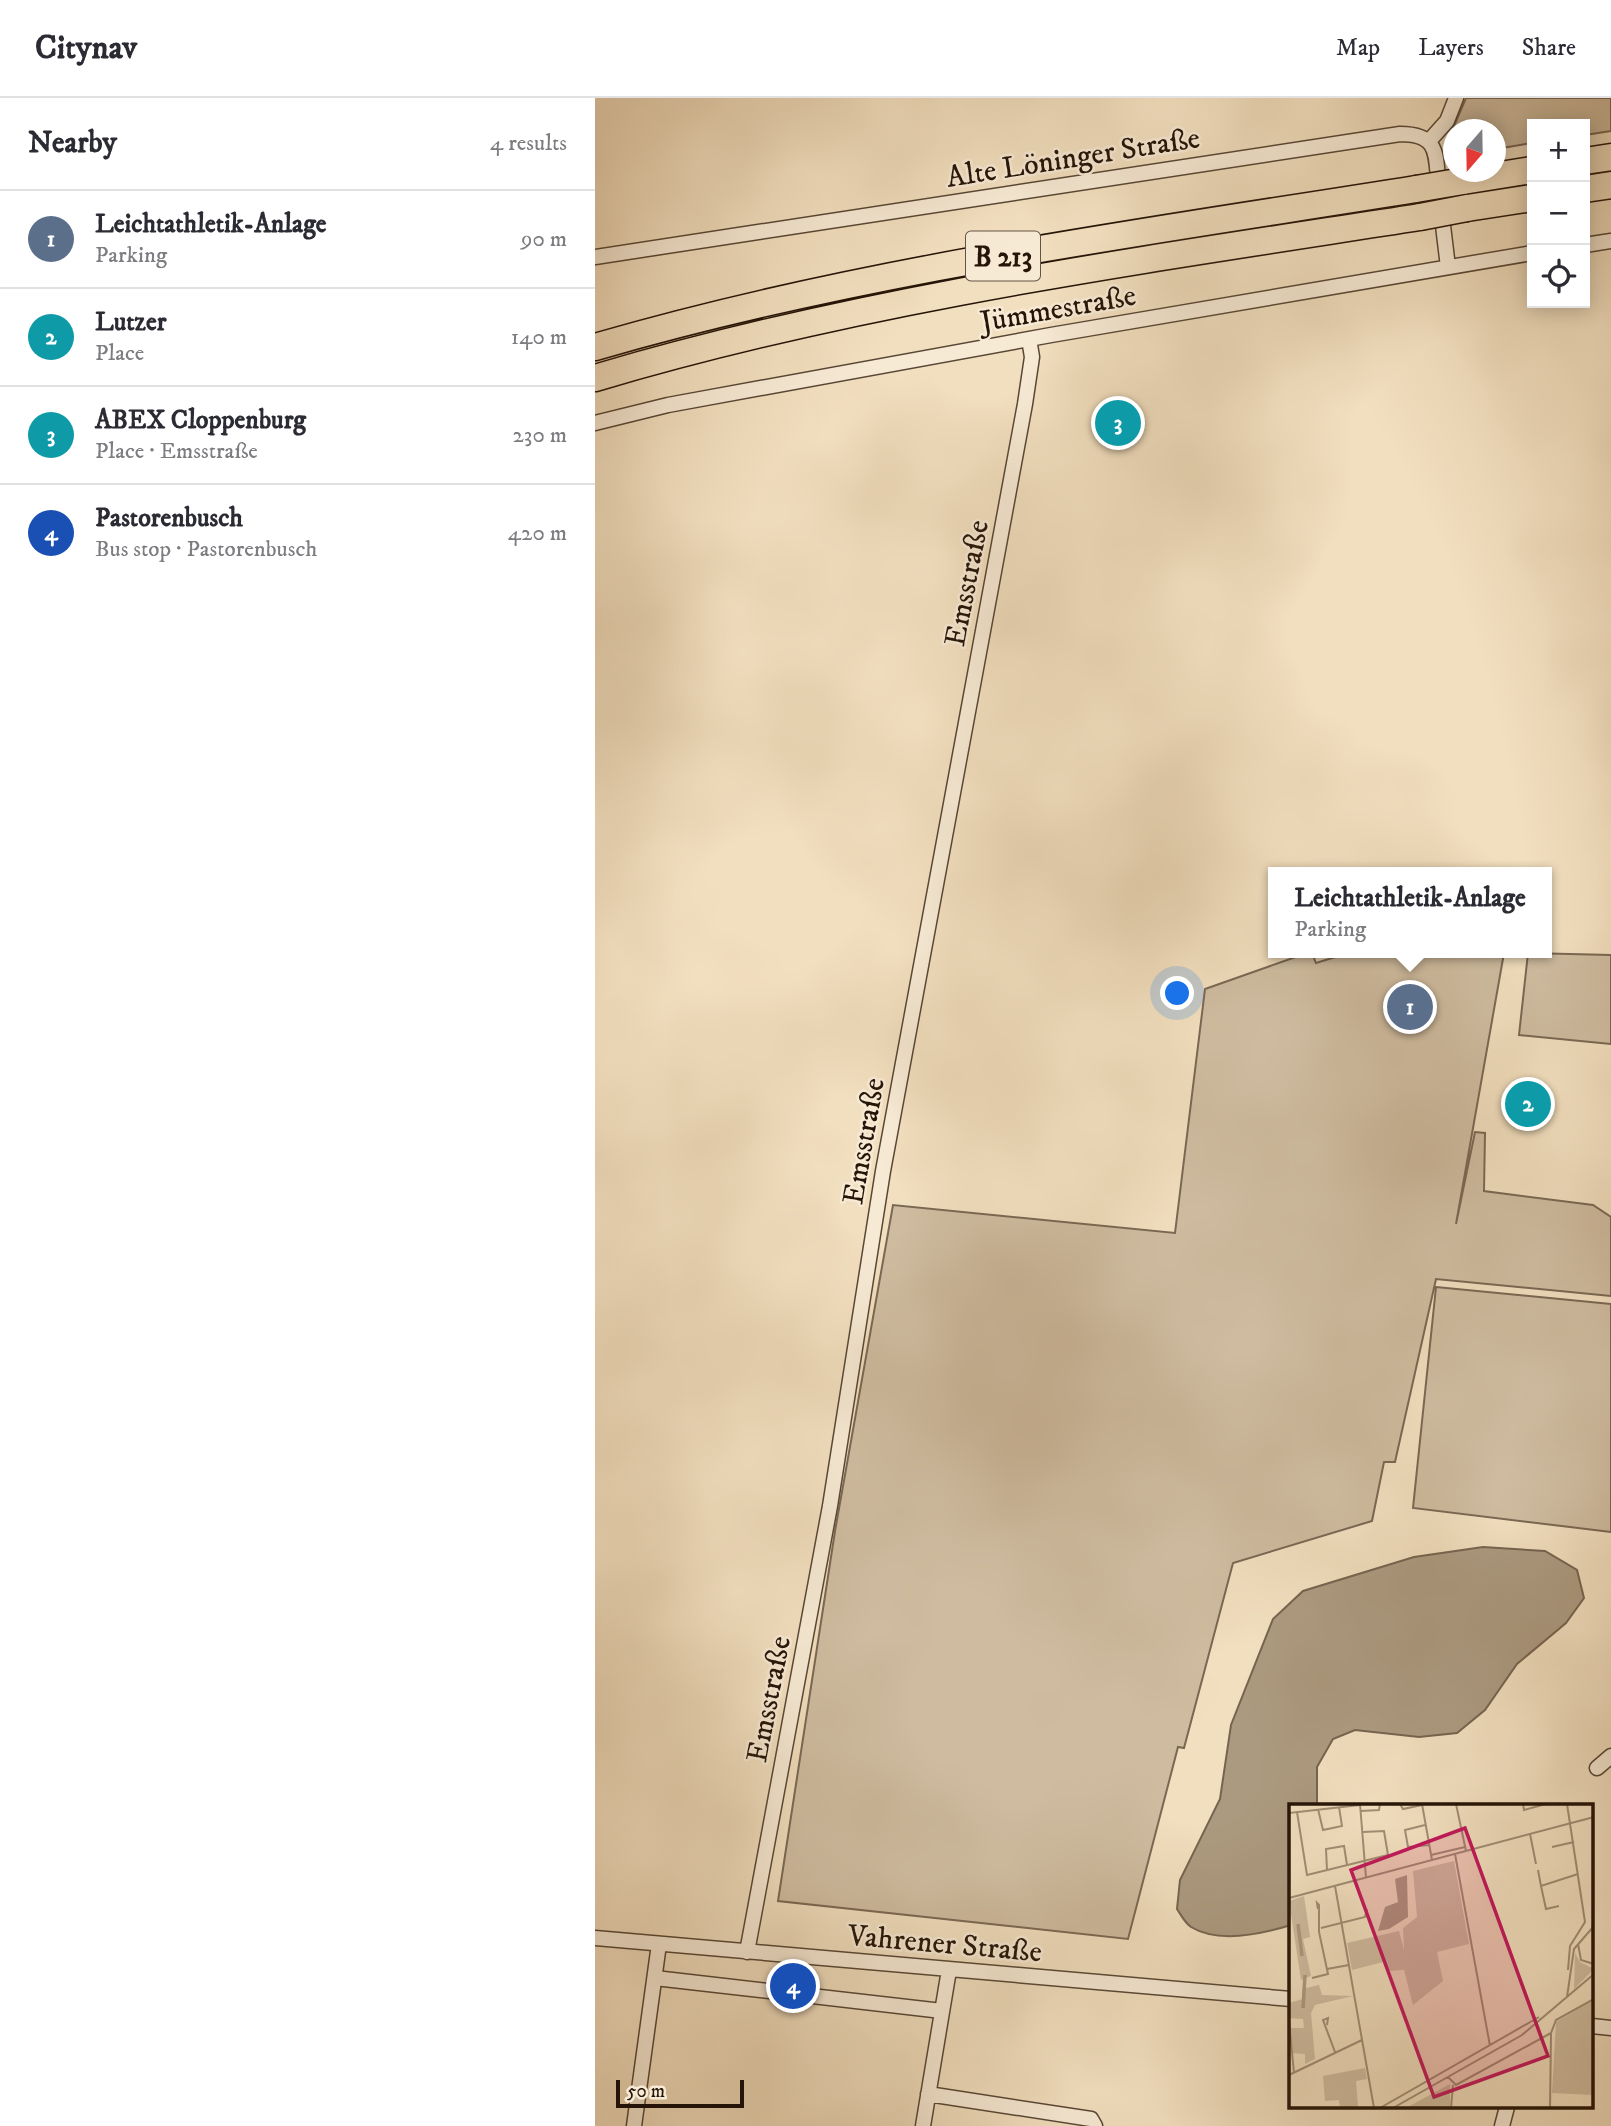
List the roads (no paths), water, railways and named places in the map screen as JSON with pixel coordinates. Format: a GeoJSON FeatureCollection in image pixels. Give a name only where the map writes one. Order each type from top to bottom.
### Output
{"type":"FeatureCollection","features":[{"type":"Feature","properties":{"kind":"highway"},"geometry":{"type":"LineString","coordinates":[[1590,160],[1611,157]]}},
{"type":"Feature","properties":{"kind":"highway","name":"B 213"},"geometry":{"type":"LineString","coordinates":[[595,348],[669,326],[838,287],[1038,250],[1527,171]]}},
{"type":"Feature","properties":{"kind":"highway"},"geometry":{"type":"LineString","coordinates":[[1590,189],[1611,185]]}},
{"type":"Feature","properties":{"kind":"highway","name":"B 213"},"geometry":{"type":"LineString","coordinates":[[595,378],[741,339],[1041,276],[1527,199]]}},
{"type":"Feature","properties":{"kind":"street"},"geometry":{"type":"LineString","coordinates":[[1448,267],[1435,150],[1430,140],[1447,121],[1456,98]]}},
{"type":"Feature","properties":{"kind":"street","name":"Alte Löninger Straße"},"geometry":{"type":"LineString","coordinates":[[595,257],[1400,134],[1417,134],[1430,140]]}},
{"type":"Feature","properties":{"kind":"street"},"geometry":{"type":"LineString","coordinates":[[1590,244],[1611,240]]}},
{"type":"Feature","properties":{"kind":"street","name":"Jümmestraße"},"geometry":{"type":"LineString","coordinates":[[595,423],[668,405],[1527,254]]}},
{"type":"Feature","properties":{"kind":"street","name":"Emsstraße"},"geometry":{"type":"LineString","coordinates":[[747,1952],[830,1506],[883,1171],[1025,404],[1032,357],[1029,340]]}},
{"type":"Feature","properties":{"kind":"street"},"geometry":{"type":"LineString","coordinates":[[1597,1768],[1611,1756]]}},
{"type":"Feature","properties":{"kind":"street","name":"Vahrener Straße"},"geometry":{"type":"LineString","coordinates":[[595,1938],[1289,1999]]}},
{"type":"Feature","properties":{"kind":"street"},"geometry":{"type":"LineString","coordinates":[[634,2126],[659,1944]]}},
{"type":"Feature","properties":{"kind":"street"},"geometry":{"type":"LineString","coordinates":[[923,2126],[949,1970]]}},
{"type":"Feature","properties":{"kind":"street"},"geometry":{"type":"LineString","coordinates":[[655,1978],[942,2011]]}},
{"type":"Feature","properties":{"kind":"street"},"geometry":{"type":"LineString","coordinates":[[1593,2026],[1611,2028]]}},
{"type":"Feature","properties":{"kind":"street"},"geometry":{"type":"LineString","coordinates":[[928,2094],[1091,2119],[1095,2126]]}},
{"type":"Feature","properties":{"kind":"street"},"geometry":{"type":"LineString","coordinates":[[1502,2126],[1507,2108]]}},
{"type":"Feature","properties":{"kind":"place","name":"ABEX Cloppenburg"},"geometry":{"type":"Point","coordinates":[1118,423]}},
{"type":"Feature","properties":{"kind":"place","name":"Leichtathletik-Anlage"},"geometry":{"type":"Point","coordinates":[1410,1007]}},
{"type":"Feature","properties":{"kind":"place","name":"Lutzer"},"geometry":{"type":"Point","coordinates":[1528,1104]}},
{"type":"Feature","properties":{"kind":"place","name":"Pastorenbusch"},"geometry":{"type":"Point","coordinates":[793,1986]}}]}
